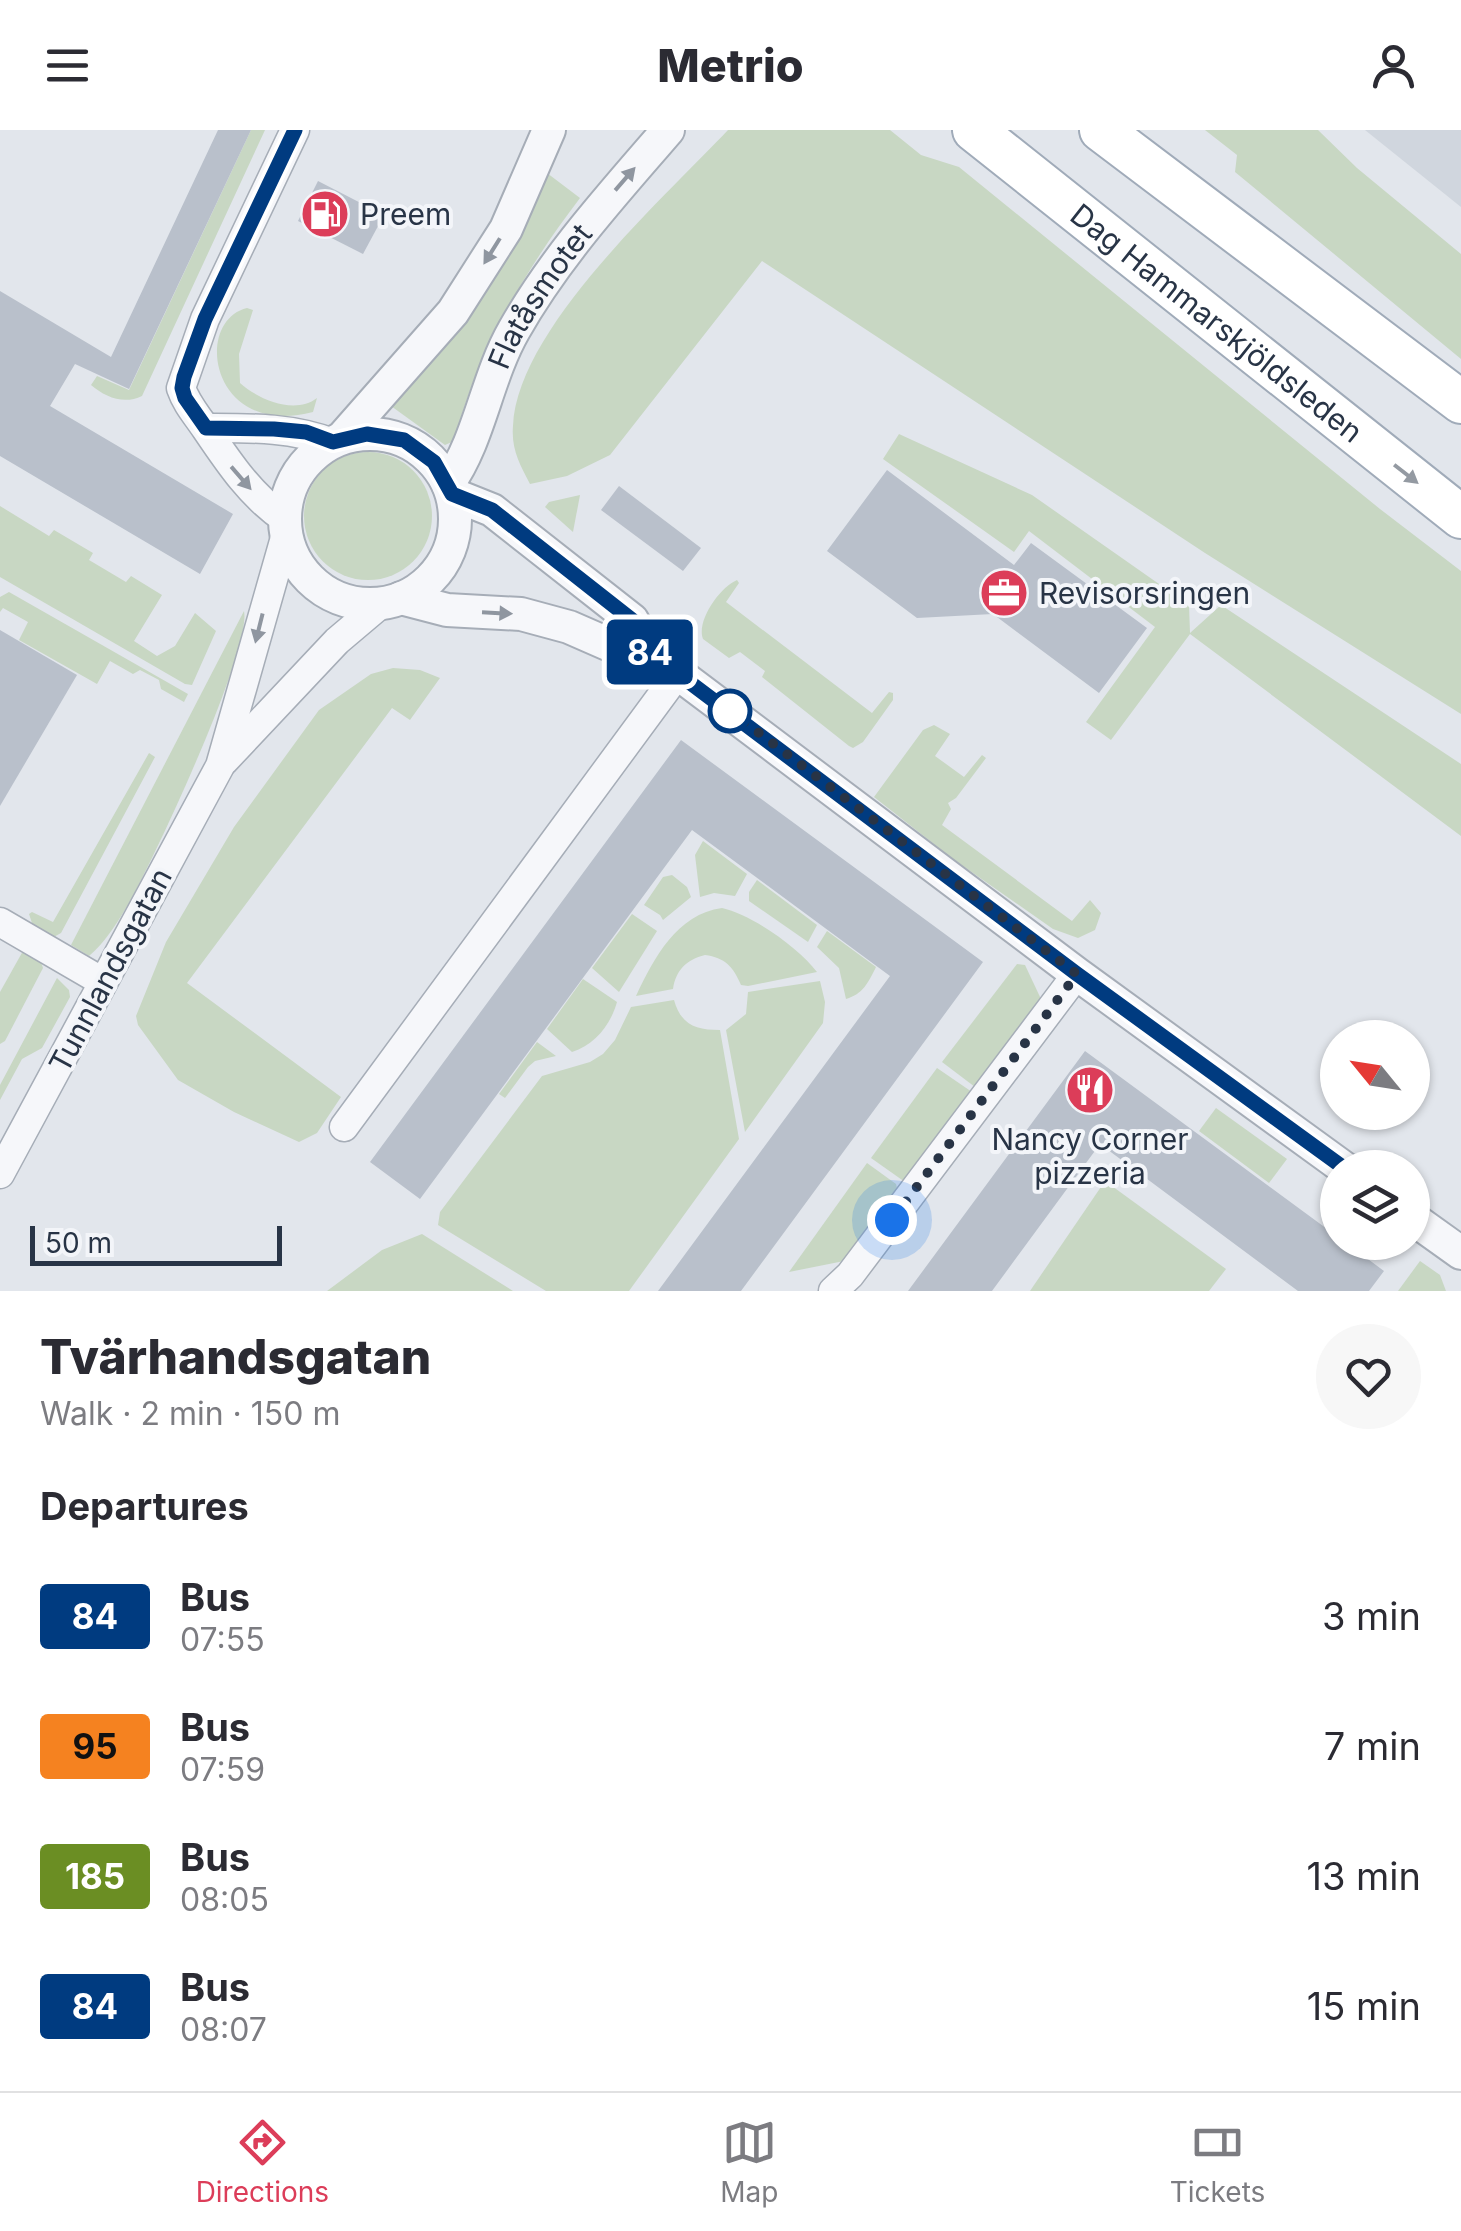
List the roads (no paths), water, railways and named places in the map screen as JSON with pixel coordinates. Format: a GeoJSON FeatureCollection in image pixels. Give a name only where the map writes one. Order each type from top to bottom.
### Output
{"type":"FeatureCollection","features":[{"type":"Feature","properties":{"kind":"main road","name":"Dag Hammarskjöldsleden"},"geometry":{"type":"LineString","coordinates":[[974,130],[1461,517]]}},
{"type":"Feature","properties":{"kind":"main road"},"geometry":{"type":"LineString","coordinates":[[1101,130],[1461,400]]}},
{"type":"Feature","properties":{"kind":"main road"},"geometry":{"type":"LineString","coordinates":[[1140,130],[1461,400]]}},
{"type":"Feature","properties":{"kind":"street"},"geometry":{"type":"LineString","coordinates":[[286,526],[222,457],[182,388],[205,319],[295,130]]}},
{"type":"Feature","properties":{"kind":"street"},"geometry":{"type":"LineString","coordinates":[[549,130],[506,229],[453,312],[338,440],[313,456],[298,474],[288,496],[286,526],[302,570],[320,588],[356,603],[392,601],[446,610],[521,614],[569,627],[665,664]]}},
{"type":"Feature","properties":{"kind":"street","name":"Flatåsmotet"},"geometry":{"type":"LineString","coordinates":[[392,601],[432,578],[451,547],[455,512],[450,489],[464,461],[491,377],[514,330],[554,267],[593,216],[663,136]]}},
{"type":"Feature","properties":{"kind":"street"},"geometry":{"type":"LineString","coordinates":[[206,428],[290,430],[338,440],[367,434],[404,440],[426,454],[450,489],[492,510],[632,620],[665,664],[1077,974],[1320,1151]]}},
{"type":"Feature","properties":{"kind":"street","name":"Tunnlandsgatan"},"geometry":{"type":"LineString","coordinates":[[0,1174],[220,766],[286,526]]}},
{"type":"Feature","properties":{"kind":"street","name":"Tunnlandsgatan"},"geometry":{"type":"LineString","coordinates":[[220,766],[337,641],[392,601]]}},
{"type":"Feature","properties":{"kind":"street"},"geometry":{"type":"LineString","coordinates":[[344,1127],[665,664]]}},
{"type":"Feature","properties":{"kind":"street"},"geometry":{"type":"LineString","coordinates":[[0,922],[103,982]]}},
{"type":"Feature","properties":{"kind":"street"},"geometry":{"type":"LineString","coordinates":[[833,1291],[850,1276],[1077,974]]}},
{"type":"Feature","properties":{"kind":"street"},"geometry":{"type":"LineString","coordinates":[[1430,1231],[1461,1253]]}},
{"type":"Feature","properties":{"kind":"place","name":"Preem"},"geometry":{"type":"Point","coordinates":[325,214]}},
{"type":"Feature","properties":{"kind":"place","name":"Revisorsringen"},"geometry":{"type":"Point","coordinates":[1004,593]}},
{"type":"Feature","properties":{"kind":"place","name":"Nancy Corner pizzeria"},"geometry":{"type":"Point","coordinates":[1090,1090]}}]}
